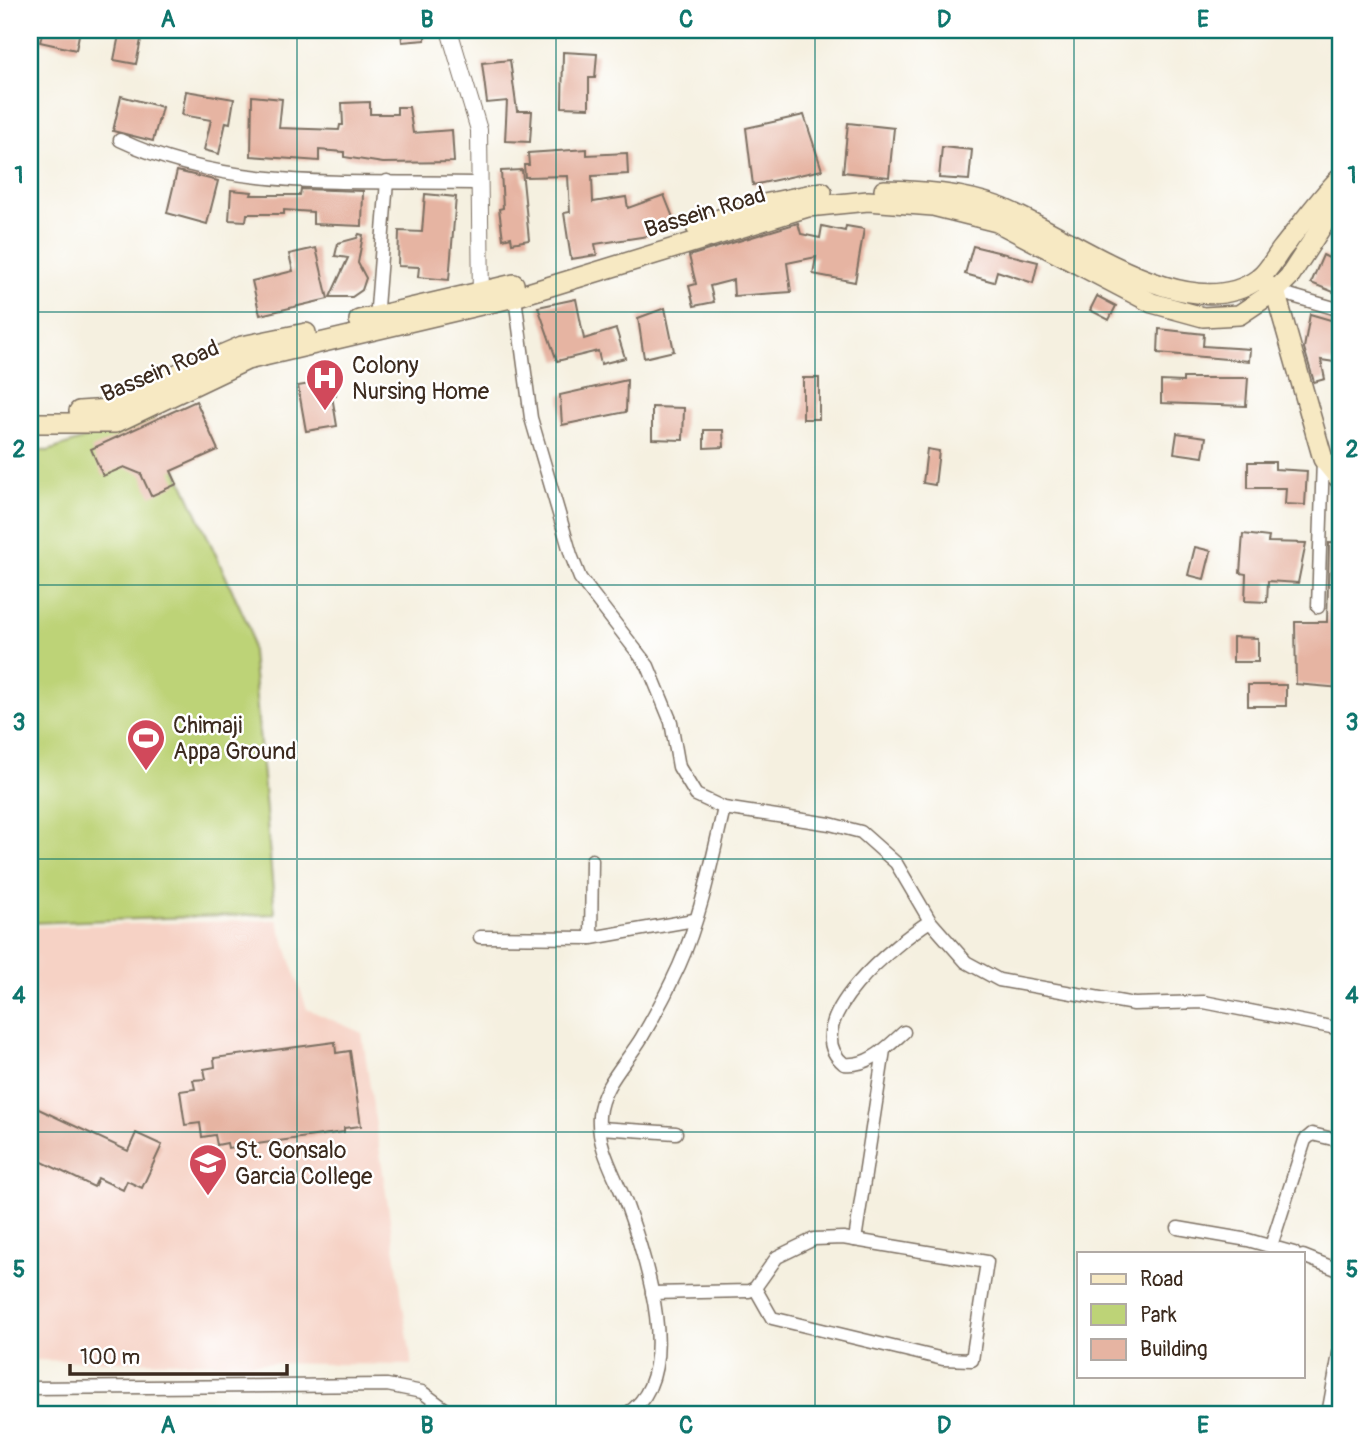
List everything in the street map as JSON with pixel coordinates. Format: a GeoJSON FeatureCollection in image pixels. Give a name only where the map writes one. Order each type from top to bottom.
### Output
{"type":"FeatureCollection","features":[{"type":"Feature","properties":{"kind":"main road","name":"Bassein Road"},"geometry":{"type":"LineString","coordinates":[[30,423],[115,423],[247,360],[376,323],[514,290],[808,207],[868,201],[933,206],[997,222],[1139,298],[1203,317],[1240,315],[1275,291],[1289,277],[1339,186]]}},
{"type":"Feature","properties":{"kind":"main road"},"geometry":{"type":"LineString","coordinates":[[1339,186],[1314,205],[1259,279],[1275,291],[1323,459],[1341,481]]}},
{"type":"Feature","properties":{"kind":"main road","name":"Bassein Road"},"geometry":{"type":"LineString","coordinates":[[514,290],[764,204],[809,193],[868,190],[934,191],[998,206],[1148,279],[1183,292],[1216,294],[1239,290],[1259,279]]}},
{"type":"Feature","properties":{"kind":"main road","name":"Bassein Road"},"geometry":{"type":"LineString","coordinates":[[30,415],[110,409],[179,373],[242,346],[376,323]]}},
{"type":"Feature","properties":{"kind":"street"},"geometry":{"type":"LineString","coordinates":[[449,30],[479,130],[481,298]]}},
{"type":"Feature","properties":{"kind":"street"},"geometry":{"type":"LineString","coordinates":[[120,140],[152,155],[219,174],[480,183]]}},
{"type":"Feature","properties":{"kind":"street"},"geometry":{"type":"LineString","coordinates":[[376,323],[387,180]]}},
{"type":"Feature","properties":{"kind":"street"},"geometry":{"type":"LineString","coordinates":[[514,290],[531,418],[571,555],[580,578],[648,666],[671,722],[679,767],[696,795],[724,808],[830,824],[862,832],[896,863],[930,921],[966,962],[999,980],[1134,1003],[1204,1002],[1341,1029]]}},
{"type":"Feature","properties":{"kind":"street"},"geometry":{"type":"LineString","coordinates":[[1275,291],[1341,310]]}},
{"type":"Feature","properties":{"kind":"street"},"geometry":{"type":"LineString","coordinates":[[1318,607],[1323,459]]}},
{"type":"Feature","properties":{"kind":"street"},"geometry":{"type":"LineString","coordinates":[[626,1414],[647,1395],[656,1365],[658,1342],[652,1293],[627,1205],[602,1148],[599,1114],[614,1075],[641,1038],[673,977],[694,920],[724,808]]}},
{"type":"Feature","properties":{"kind":"street"},"geometry":{"type":"LineString","coordinates":[[591,938],[592,860]]}},
{"type":"Feature","properties":{"kind":"street"},"geometry":{"type":"LineString","coordinates":[[480,937],[591,938],[694,920]]}},
{"type":"Feature","properties":{"kind":"street"},"geometry":{"type":"LineString","coordinates":[[904,1032],[884,1050],[855,1065],[844,1064],[833,1051],[832,1036],[839,1010],[853,988],[900,940],[930,921]]}},
{"type":"Feature","properties":{"kind":"street"},"geometry":{"type":"LineString","coordinates":[[855,1240],[884,1050]]}},
{"type":"Feature","properties":{"kind":"street"},"geometry":{"type":"LineString","coordinates":[[600,1128],[676,1133]]}},
{"type":"Feature","properties":{"kind":"street"},"geometry":{"type":"LineString","coordinates":[[1271,1246],[1305,1140],[1312,1134],[1341,1141]]}},
{"type":"Feature","properties":{"kind":"street"},"geometry":{"type":"LineString","coordinates":[[1178,1228],[1291,1252]]}},
{"type":"Feature","properties":{"kind":"street"},"geometry":{"type":"LineString","coordinates":[[652,1293],[736,1293],[755,1288],[771,1262],[795,1246],[814,1239],[855,1240],[987,1262],[972,1360],[943,1359],[772,1318],[755,1288]]}},
{"type":"Feature","properties":{"kind":"street"},"geometry":{"type":"LineString","coordinates":[[1304,1256],[1341,1271]]}},
{"type":"Feature","properties":{"kind":"street"},"geometry":{"type":"LineString","coordinates":[[1328,1414],[1341,1343]]}},
{"type":"Feature","properties":{"kind":"street"},"geometry":{"type":"LineString","coordinates":[[30,1388],[387,1385],[422,1392],[452,1414]]}},
{"type":"Feature","properties":{"kind":"shaded area","name":"St. Gonsalo Garcia College"},"geometry":{"type":"Polygon","coordinates":[[[277,920],[307,1009],[362,1033],[412,1365],[30,1360],[30,927],[277,920]]]}},
{"type":"Feature","properties":{"kind":"green space","name":"Chimaji Appa Ground"},"geometry":{"type":"Polygon","coordinates":[[[152,416],[250,629],[275,914],[30,923],[30,450],[48,451],[152,416]]]}},
{"type":"Feature","properties":{"kind":"building"},"geometry":{"type":"Polygon","coordinates":[[[43,30],[80,30],[76,50],[40,42],[43,30]]]}},
{"type":"Feature","properties":{"kind":"building"},"geometry":{"type":"Polygon","coordinates":[[[120,30],[142,35],[136,64],[114,60],[120,30]]]}},
{"type":"Feature","properties":{"kind":"building"},"geometry":{"type":"Polygon","coordinates":[[[401,30],[425,30],[425,40],[402,42],[401,30]]]}},
{"type":"Feature","properties":{"kind":"building"},"geometry":{"type":"Polygon","coordinates":[[[563,52],[597,54],[595,78],[589,78],[589,108],[562,107],[563,52]]]}},
{"type":"Feature","properties":{"kind":"building"},"geometry":{"type":"Polygon","coordinates":[[[510,60],[517,111],[532,111],[530,142],[505,141],[507,101],[487,103],[482,63],[510,60]]]}},
{"type":"Feature","properties":{"kind":"building"},"geometry":{"type":"Polygon","coordinates":[[[186,91],[234,99],[230,123],[226,122],[219,154],[204,150],[211,120],[182,115],[186,91]]]}},
{"type":"Feature","properties":{"kind":"building"},"geometry":{"type":"Polygon","coordinates":[[[121,96],[162,107],[153,141],[113,131],[121,96]]]}},
{"type":"Feature","properties":{"kind":"building"},"geometry":{"type":"Polygon","coordinates":[[[252,96],[282,99],[279,128],[339,130],[340,125],[343,125],[342,103],[370,102],[370,114],[397,114],[397,107],[409,107],[413,133],[452,130],[454,162],[383,163],[344,157],[344,152],[319,150],[319,161],[251,156],[252,96]]]}},
{"type":"Feature","properties":{"kind":"building"},"geometry":{"type":"Polygon","coordinates":[[[804,115],[822,170],[753,185],[746,128],[804,115]]]}},
{"type":"Feature","properties":{"kind":"building"},"geometry":{"type":"Polygon","coordinates":[[[848,123],[894,128],[889,177],[843,172],[848,123]]]}},
{"type":"Feature","properties":{"kind":"building"},"geometry":{"type":"Polygon","coordinates":[[[942,147],[972,150],[969,180],[939,178],[942,147]]]}},
{"type":"Feature","properties":{"kind":"building"},"geometry":{"type":"Polygon","coordinates":[[[587,149],[587,155],[627,153],[628,174],[592,176],[593,202],[626,197],[628,208],[664,195],[676,225],[648,236],[595,244],[597,255],[571,259],[564,213],[570,212],[568,176],[525,177],[524,165],[529,165],[528,153],[587,149]]]}},
{"type":"Feature","properties":{"kind":"building"},"geometry":{"type":"Polygon","coordinates":[[[522,170],[529,240],[512,243],[511,237],[503,239],[499,209],[503,208],[501,171],[522,170]]]}},
{"type":"Feature","properties":{"kind":"building"},"geometry":{"type":"Polygon","coordinates":[[[177,171],[218,181],[207,224],[167,213],[177,171]]]}},
{"type":"Feature","properties":{"kind":"building"},"geometry":{"type":"Polygon","coordinates":[[[301,189],[363,191],[362,226],[313,224],[313,212],[284,210],[284,214],[247,214],[246,221],[229,220],[231,190],[252,192],[251,195],[300,195],[301,189]]]}},
{"type":"Feature","properties":{"kind":"building"},"geometry":{"type":"Polygon","coordinates":[[[425,194],[456,197],[449,280],[418,277],[419,267],[398,266],[399,231],[422,232],[425,194]]]}},
{"type":"Feature","properties":{"kind":"building"},"geometry":{"type":"Polygon","coordinates":[[[798,223],[801,234],[820,238],[822,226],[845,231],[846,226],[864,229],[855,282],[813,274],[816,257],[787,263],[791,292],[734,296],[733,280],[710,286],[714,302],[694,306],[689,286],[696,284],[689,256],[798,223]]]}},
{"type":"Feature","properties":{"kind":"building"},"geometry":{"type":"Polygon","coordinates":[[[359,234],[363,235],[358,263],[366,278],[362,290],[352,297],[330,297],[348,258],[335,256],[338,243],[357,238],[359,234]]]}},
{"type":"Feature","properties":{"kind":"building"},"geometry":{"type":"Polygon","coordinates":[[[973,246],[1038,262],[1033,283],[997,271],[994,282],[965,274],[973,246]]]}},
{"type":"Feature","properties":{"kind":"building"},"geometry":{"type":"Polygon","coordinates":[[[316,248],[328,299],[260,315],[252,281],[293,271],[289,254],[316,248]]]}},
{"type":"Feature","properties":{"kind":"building"},"geometry":{"type":"Polygon","coordinates":[[[1323,255],[1341,264],[1341,295],[1311,283],[1323,255]]]}},
{"type":"Feature","properties":{"kind":"building"},"geometry":{"type":"Polygon","coordinates":[[[1097,296],[1116,306],[1109,320],[1090,310],[1097,296]]]}},
{"type":"Feature","properties":{"kind":"building"},"geometry":{"type":"Polygon","coordinates":[[[576,299],[584,339],[616,329],[625,358],[601,364],[598,351],[557,361],[538,307],[576,299]]]}},
{"type":"Feature","properties":{"kind":"building"},"geometry":{"type":"Polygon","coordinates":[[[665,308],[674,351],[644,358],[638,318],[665,308]]]}},
{"type":"Feature","properties":{"kind":"building"},"geometry":{"type":"Polygon","coordinates":[[[1310,314],[1341,323],[1341,363],[1321,360],[1325,379],[1314,382],[1304,348],[1310,314]]]}},
{"type":"Feature","properties":{"kind":"building"},"geometry":{"type":"Polygon","coordinates":[[[1159,329],[1204,334],[1203,346],[1250,349],[1249,361],[1158,353],[1159,329]]]}},
{"type":"Feature","properties":{"kind":"building"},"geometry":{"type":"Polygon","coordinates":[[[803,378],[819,378],[819,419],[803,419],[803,378]]]}},
{"type":"Feature","properties":{"kind":"building"},"geometry":{"type":"Polygon","coordinates":[[[1183,378],[1248,378],[1246,406],[1161,403],[1161,381],[1183,382],[1183,378]]]}},
{"type":"Feature","properties":{"kind":"building"},"geometry":{"type":"Polygon","coordinates":[[[334,380],[336,395],[332,396],[337,426],[306,431],[298,386],[334,380]]]}},
{"type":"Feature","properties":{"kind":"building"},"geometry":{"type":"Polygon","coordinates":[[[627,380],[626,412],[562,425],[560,395],[627,380]]]}},
{"type":"Feature","properties":{"kind":"building"},"geometry":{"type":"Polygon","coordinates":[[[196,401],[218,450],[171,471],[177,484],[151,496],[141,474],[124,467],[103,476],[91,449],[196,401]]]}},
{"type":"Feature","properties":{"kind":"building"},"geometry":{"type":"Polygon","coordinates":[[[652,407],[684,408],[683,440],[652,439],[652,407]]]}},
{"type":"Feature","properties":{"kind":"building"},"geometry":{"type":"Polygon","coordinates":[[[704,430],[723,430],[724,447],[704,448],[704,430]]]}},
{"type":"Feature","properties":{"kind":"building"},"geometry":{"type":"Polygon","coordinates":[[[1177,433],[1206,437],[1203,457],[1174,453],[1177,433]]]}},
{"type":"Feature","properties":{"kind":"building"},"geometry":{"type":"Polygon","coordinates":[[[927,449],[939,451],[935,485],[923,483],[927,449]]]}},
{"type":"Feature","properties":{"kind":"building"},"geometry":{"type":"Polygon","coordinates":[[[1248,462],[1275,462],[1275,469],[1307,471],[1305,505],[1285,504],[1286,488],[1248,488],[1248,462]]]}},
{"type":"Feature","properties":{"kind":"building"},"geometry":{"type":"Polygon","coordinates":[[[1243,534],[1269,537],[1268,542],[1306,543],[1298,583],[1268,581],[1267,602],[1245,601],[1246,574],[1240,573],[1243,534]]]}},
{"type":"Feature","properties":{"kind":"building"},"geometry":{"type":"Polygon","coordinates":[[[1329,543],[1341,544],[1341,688],[1296,684],[1295,622],[1327,622],[1329,543]]]}},
{"type":"Feature","properties":{"kind":"building"},"geometry":{"type":"Polygon","coordinates":[[[1195,547],[1211,551],[1204,579],[1188,575],[1195,547]]]}},
{"type":"Feature","properties":{"kind":"building"},"geometry":{"type":"Polygon","coordinates":[[[1233,637],[1258,638],[1258,662],[1233,662],[1233,637]]]}},
{"type":"Feature","properties":{"kind":"building"},"geometry":{"type":"Polygon","coordinates":[[[1248,685],[1286,685],[1286,706],[1248,706],[1248,685]]]}},
{"type":"Feature","properties":{"kind":"building"},"geometry":{"type":"Polygon","coordinates":[[[335,1042],[336,1053],[350,1051],[361,1126],[344,1128],[344,1132],[228,1148],[227,1143],[217,1145],[215,1135],[202,1137],[200,1123],[185,1125],[180,1091],[195,1089],[193,1080],[206,1079],[204,1069],[215,1067],[214,1058],[335,1042]]]}},
{"type":"Feature","properties":{"kind":"building"},"geometry":{"type":"Polygon","coordinates":[[[30,1105],[128,1151],[136,1133],[162,1145],[142,1188],[127,1181],[123,1190],[98,1178],[94,1187],[30,1156],[34,1148],[30,1146],[30,1105]]]}},
{"type":"Feature","properties":{"kind":"place","name":"Colony Nursing Home"},"geometry":{"type":"Point","coordinates":[325,412]}},
{"type":"Feature","properties":{"kind":"place","name":"Chimaji Appa Ground"},"geometry":{"type":"Point","coordinates":[146,772]}},
{"type":"Feature","properties":{"kind":"place","name":"St. Gonsalo Garcia College"},"geometry":{"type":"Point","coordinates":[208,1197]}}]}
